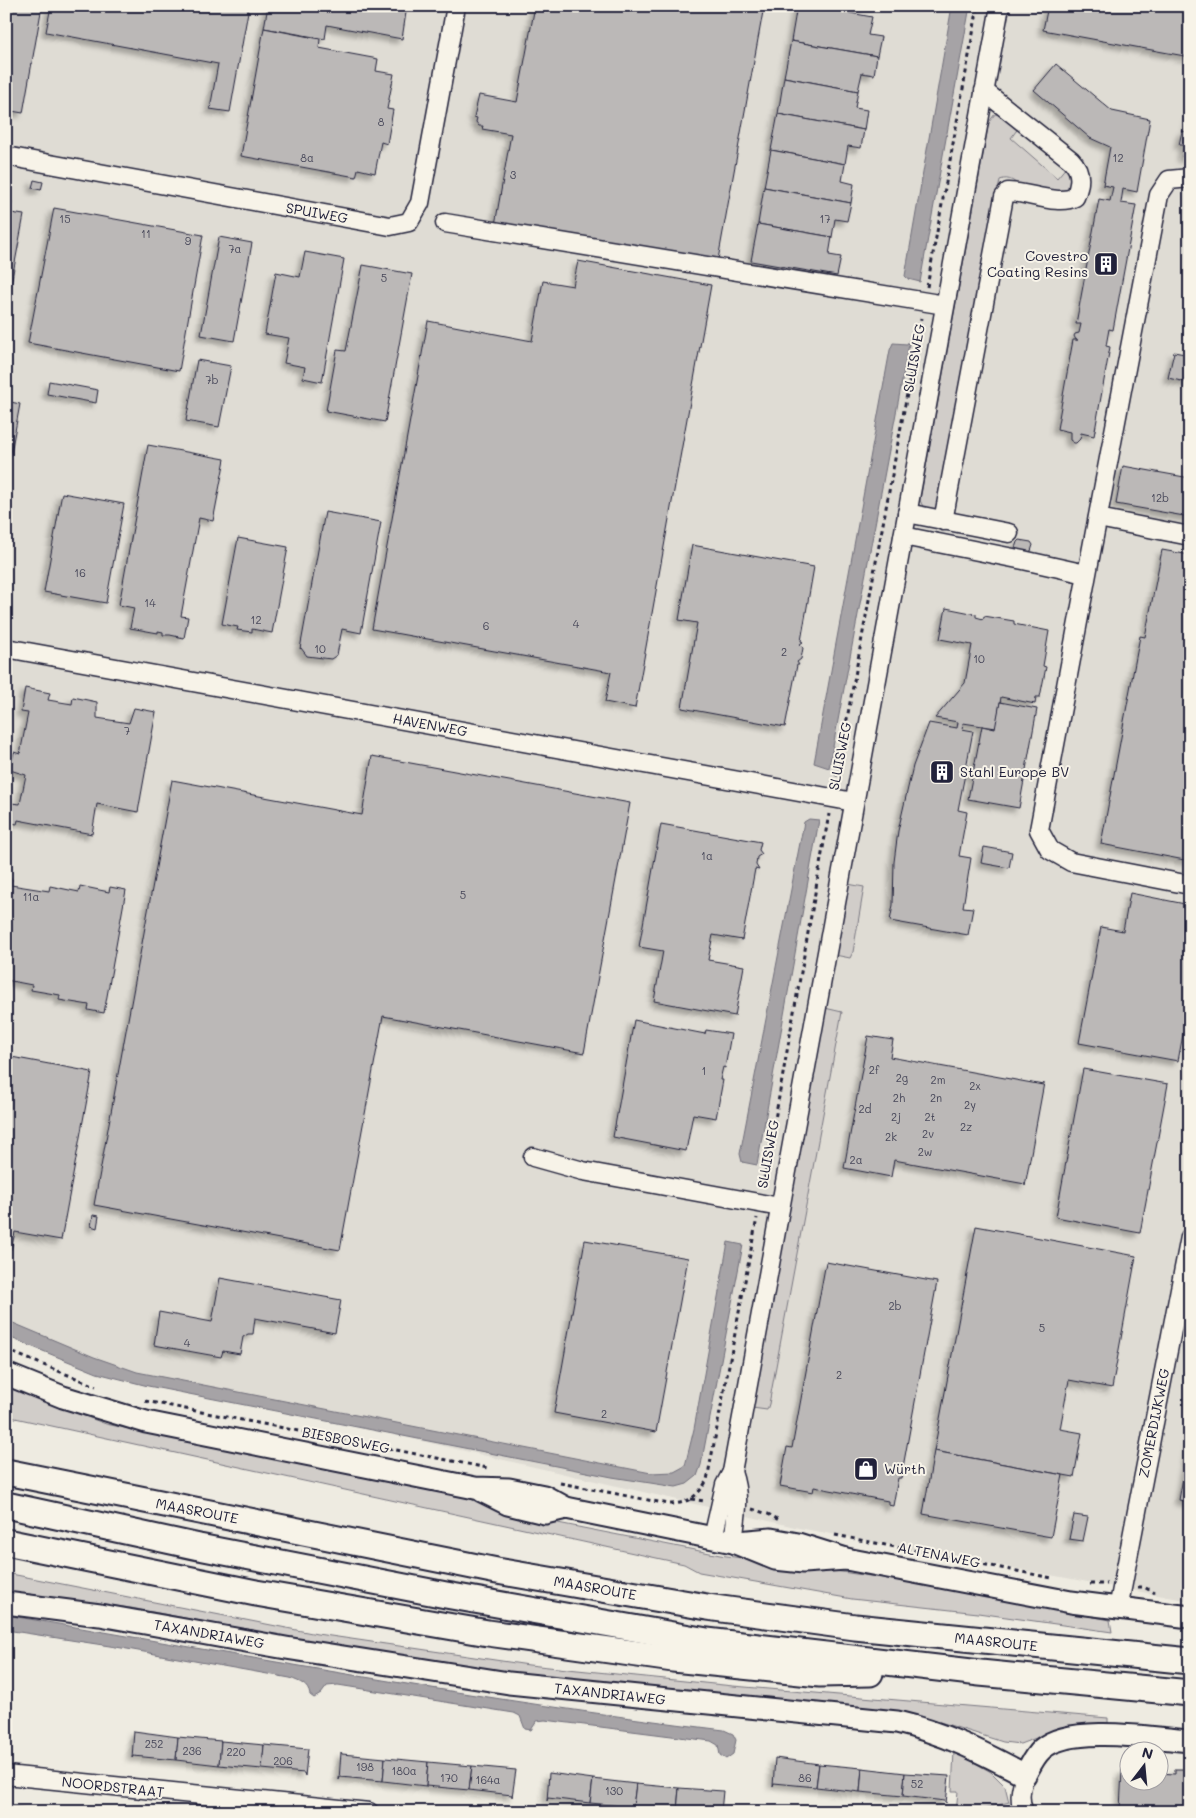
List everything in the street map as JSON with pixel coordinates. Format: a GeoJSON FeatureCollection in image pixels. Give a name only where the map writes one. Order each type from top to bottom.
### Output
{"type":"FeatureCollection","features":[{"type":"Feature","properties":{"kind":"highway","name":"MAASROUTE"},"geometry":{"type":"LineString","coordinates":[[12,1472],[497,1571],[707,1607],[855,1627],[1190,1661]]}},
{"type":"Feature","properties":{"kind":"highway"},"geometry":{"type":"LineString","coordinates":[[6,1505],[199,1547],[446,1596],[707,1641],[980,1673],[1190,1693]]}},
{"type":"Feature","properties":{"kind":"highway"},"geometry":{"type":"LineString","coordinates":[[6,1538],[50,1550]]}},
{"type":"Feature","properties":{"kind":"highway"},"geometry":{"type":"LineString","coordinates":[[6,1542],[256,1594],[488,1633],[664,1658],[820,1674],[980,1673]]}},
{"type":"Feature","properties":{"kind":"main road","name":"BIESBOSWEG"},"geometry":{"type":"LineString","coordinates":[[6,1374],[63,1397],[146,1422],[475,1488],[508,1489],[544,1496],[566,1508],[723,1540]]}},
{"type":"Feature","properties":{"kind":"main road","name":"ALTENAWEG"},"geometry":{"type":"LineString","coordinates":[[723,1540],[771,1538],[846,1558],[1071,1602],[1190,1617]]}},
{"type":"Feature","properties":{"kind":"main road","name":"TAXANDRIAWEG"},"geometry":{"type":"LineString","coordinates":[[6,1603],[100,1615],[286,1648],[508,1683],[897,1722],[928,1729],[965,1744],[1025,1775]]}},
{"type":"Feature","properties":{"kind":"main road"},"geometry":{"type":"LineString","coordinates":[[1025,1775],[1033,1758],[1042,1748],[1052,1742],[1069,1737],[1092,1734],[1190,1741]]}},
{"type":"Feature","properties":{"kind":"street","name":"SPUIWEG"},"geometry":{"type":"LineString","coordinates":[[6,156],[390,226],[410,222],[420,203],[456,6]]}},
{"type":"Feature","properties":{"kind":"street","name":"SLUISWEG"},"geometry":{"type":"LineString","coordinates":[[723,1540],[720,1504],[724,1485],[732,1472],[1000,6]]}},
{"type":"Feature","properties":{"kind":"street"},"geometry":{"type":"LineString","coordinates":[[944,521],[1004,197],[1008,192],[1016,192],[1062,201],[1071,199],[1075,197],[1080,179],[1077,166],[1071,160],[984,91]]}},
{"type":"Feature","properties":{"kind":"street"},"geometry":{"type":"LineString","coordinates":[[1190,178],[1170,180],[1159,195],[1039,830],[1050,850],[1071,862],[1190,885]]}},
{"type":"Feature","properties":{"kind":"street"},"geometry":{"type":"LineString","coordinates":[[445,222],[945,305]]}},
{"type":"Feature","properties":{"kind":"street"},"geometry":{"type":"LineString","coordinates":[[907,514],[1009,533]]}},
{"type":"Feature","properties":{"kind":"street"},"geometry":{"type":"LineString","coordinates":[[1098,518],[1190,536]]}},
{"type":"Feature","properties":{"kind":"street"},"geometry":{"type":"LineString","coordinates":[[903,536],[1086,574]]}},
{"type":"Feature","properties":{"kind":"street","name":"HAVENWEG"},"geometry":{"type":"LineString","coordinates":[[6,648],[854,802]]}},
{"type":"Feature","properties":{"kind":"street"},"geometry":{"type":"LineString","coordinates":[[533,1157],[583,1171],[780,1207]]}},
{"type":"Feature","properties":{"kind":"street","name":"ZOMERDIJKWEG"},"geometry":{"type":"LineString","coordinates":[[1118,1609],[1190,1237]]}},
{"type":"Feature","properties":{"kind":"street","name":"SLUISWEG"},"geometry":{"type":"LineString","coordinates":[[723,1540],[738,1507],[737,1488],[732,1472]]}},
{"type":"Feature","properties":{"kind":"street"},"geometry":{"type":"LineString","coordinates":[[1024,1812],[1020,1804],[1020,1789],[1025,1775]]}},
{"type":"Feature","properties":{"kind":"street","name":"NOORDSTRAAT"},"geometry":{"type":"LineString","coordinates":[[6,1776],[202,1804],[369,1812]]}},
{"type":"Feature","properties":{"kind":"path","name":"SLUISWEG"},"geometry":{"type":"LineString","coordinates":[[690,1498],[699,1494],[707,1480],[760,1203],[832,799],[978,6]]}},
{"type":"Feature","properties":{"kind":"path"},"geometry":{"type":"LineString","coordinates":[[6,1350],[99,1386]]}},
{"type":"Feature","properties":{"kind":"path","name":"BIESBOSWEG"},"geometry":{"type":"LineString","coordinates":[[142,1400],[493,1469]]}},
{"type":"Feature","properties":{"kind":"path"},"geometry":{"type":"LineString","coordinates":[[552,1481],[669,1504],[679,1504],[690,1498],[720,1504]]}},
{"type":"Feature","properties":{"kind":"path"},"geometry":{"type":"LineString","coordinates":[[738,1507],[760,1511],[786,1524]]}},
{"type":"Feature","properties":{"kind":"path","name":"ALTENAWEG"},"geometry":{"type":"LineString","coordinates":[[828,1533],[1058,1579]]}},
{"type":"Feature","properties":{"kind":"path"},"geometry":{"type":"LineString","coordinates":[[1086,1584],[1144,1587],[1161,1597]]}},
{"type":"Feature","properties":{"kind":"shaded area"},"geometry":{"type":"Polygon","coordinates":[[[6,6],[1190,6],[1190,1601],[799,1528],[110,1369],[6,1328],[6,6]]]}},
{"type":"Feature","properties":{"kind":"shaded area"},"geometry":{"type":"Polygon","coordinates":[[[952,6],[970,6],[920,282],[908,279],[905,276],[952,6]]]}},
{"type":"Feature","properties":{"kind":"shaded area"},"geometry":{"type":"Polygon","coordinates":[[[995,114],[1005,115],[1019,127],[1011,138],[1057,178],[1067,166],[1072,180],[1068,192],[1063,194],[1032,189],[1009,179],[1000,180],[937,508],[934,510],[923,507],[920,500],[989,122],[995,114]]]}},
{"type":"Feature","properties":{"kind":"shaded area"},"geometry":{"type":"Polygon","coordinates":[[[910,339],[829,768],[814,763],[890,350],[893,343],[907,344],[910,339]]]}},
{"type":"Feature","properties":{"kind":"shaded area"},"geometry":{"type":"Polygon","coordinates":[[[809,819],[819,820],[757,1165],[742,1162],[740,1154],[804,822],[809,819]]]}},
{"type":"Feature","properties":{"kind":"shaded area"},"geometry":{"type":"Polygon","coordinates":[[[848,884],[864,887],[853,952],[850,958],[835,955],[848,884]]]}},
{"type":"Feature","properties":{"kind":"shaded area"},"geometry":{"type":"Polygon","coordinates":[[[825,1008],[842,1012],[769,1404],[767,1410],[752,1408],[825,1008]]]}},
{"type":"Feature","properties":{"kind":"shaded area"},"geometry":{"type":"Polygon","coordinates":[[[728,1242],[743,1245],[701,1465],[697,1476],[687,1484],[676,1487],[612,1477],[148,1386],[97,1373],[6,1336],[6,1320],[94,1357],[137,1372],[651,1473],[674,1472],[685,1466],[694,1429],[728,1242]]]}},
{"type":"Feature","properties":{"kind":"shaded area"},"geometry":{"type":"Polygon","coordinates":[[[6,1387],[106,1424],[437,1489],[533,1518],[720,1555],[920,1583],[1110,1620],[1112,1632],[978,1613],[852,1599],[699,1572],[684,1564],[6,1416],[6,1387]]]}},
{"type":"Feature","properties":{"kind":"shaded area"},"geometry":{"type":"Polygon","coordinates":[[[6,1573],[317,1634],[529,1665],[733,1686],[1108,1718],[1108,1725],[1065,1727],[1020,1744],[1003,1742],[940,1722],[894,1712],[503,1673],[379,1654],[131,1608],[6,1592],[6,1573]]]}},
{"type":"Feature","properties":{"kind":"shaded area"},"geometry":{"type":"Polygon","coordinates":[[[6,1615],[454,1692],[724,1730],[733,1734],[736,1740],[733,1754],[726,1759],[720,1755],[718,1745],[711,1741],[545,1720],[537,1721],[531,1730],[525,1729],[520,1716],[514,1713],[338,1685],[327,1686],[321,1694],[314,1698],[305,1686],[290,1678],[116,1647],[6,1630],[6,1615]]]}},
{"type":"Feature","properties":{"kind":"shaded area"},"geometry":{"type":"Polygon","coordinates":[[[954,1751],[991,1772],[1005,1786],[1009,1802],[973,1812],[956,1812],[958,1791],[952,1791],[954,1751]]]}},
{"type":"Feature","properties":{"kind":"building"},"geometry":{"type":"Polygon","coordinates":[[[6,6],[42,6],[23,113],[6,110],[6,6]]]}},
{"type":"Feature","properties":{"kind":"building"},"geometry":{"type":"Polygon","coordinates":[[[51,6],[249,6],[230,112],[210,109],[218,64],[46,32],[51,6]]]}},
{"type":"Feature","properties":{"kind":"building"},"geometry":{"type":"Polygon","coordinates":[[[268,6],[407,6],[402,39],[327,25],[325,39],[264,28],[268,6]]]}},
{"type":"Feature","properties":{"kind":"building"},"geometry":{"type":"Polygon","coordinates":[[[535,6],[764,6],[717,265],[495,225],[511,134],[482,129],[483,126],[479,126],[476,122],[477,118],[474,117],[479,95],[517,102],[535,6]]]}},
{"type":"Feature","properties":{"kind":"building"},"geometry":{"type":"Polygon","coordinates":[[[797,6],[813,6],[872,17],[868,35],[881,37],[877,56],[791,41],[797,6]]]}},
{"type":"Feature","properties":{"kind":"building"},"geometry":{"type":"Polygon","coordinates":[[[1048,6],[1190,6],[1190,57],[1043,30],[1048,6]]]}},
{"type":"Feature","properties":{"kind":"building"},"geometry":{"type":"Polygon","coordinates":[[[264,28],[320,39],[319,48],[378,59],[376,71],[394,74],[387,109],[393,110],[387,144],[381,142],[375,173],[358,169],[356,177],[241,156],[264,28]]]}},
{"type":"Feature","properties":{"kind":"building"},"geometry":{"type":"Polygon","coordinates":[[[791,41],[877,56],[874,75],[862,73],[858,91],[784,77],[791,41]]]}},
{"type":"Feature","properties":{"kind":"building","name":"Covestro Coating Resins"},"geometry":{"type":"Polygon","coordinates":[[[1056,64],[1112,111],[1150,119],[1137,192],[1123,189],[1121,203],[1136,205],[1113,330],[1109,329],[1106,346],[1110,347],[1094,436],[1081,433],[1080,439],[1076,443],[1070,440],[1070,432],[1057,429],[1073,340],[1076,340],[1074,336],[1079,333],[1081,324],[1076,324],[1099,199],[1110,201],[1113,187],[1103,185],[1110,147],[1090,138],[1034,90],[1056,64]]]}},
{"type":"Feature","properties":{"kind":"building"},"geometry":{"type":"Polygon","coordinates":[[[784,77],[858,91],[855,108],[867,110],[864,130],[778,114],[784,77]]]}},
{"type":"Feature","properties":{"kind":"building"},"geometry":{"type":"Polygon","coordinates":[[[778,114],[864,130],[861,148],[848,146],[845,164],[771,150],[778,114]]]}},
{"type":"Feature","properties":{"kind":"building"},"geometry":{"type":"Polygon","coordinates":[[[1190,114],[1190,158],[1182,157],[1184,145],[1179,145],[1182,131],[1186,132],[1190,114]]]}},
{"type":"Feature","properties":{"kind":"building"},"geometry":{"type":"Polygon","coordinates":[[[771,150],[845,164],[842,181],[854,184],[851,203],[764,187],[771,150]]]}},
{"type":"Feature","properties":{"kind":"building"},"geometry":{"type":"Polygon","coordinates":[[[34,180],[43,182],[41,190],[32,188],[34,180]]]}},
{"type":"Feature","properties":{"kind":"building"},"geometry":{"type":"Polygon","coordinates":[[[764,187],[851,203],[847,221],[835,219],[832,237],[758,224],[764,187]]]}},
{"type":"Feature","properties":{"kind":"building"},"geometry":{"type":"Polygon","coordinates":[[[6,199],[12,201],[11,213],[24,215],[10,289],[6,289],[6,199]]]}},
{"type":"Feature","properties":{"kind":"building"},"geometry":{"type":"Polygon","coordinates":[[[54,208],[203,235],[179,371],[28,343],[54,208]]]}},
{"type":"Feature","properties":{"kind":"building"},"geometry":{"type":"Polygon","coordinates":[[[758,224],[832,237],[829,255],[841,257],[837,276],[751,261],[758,224]]]}},
{"type":"Feature","properties":{"kind":"building"},"geometry":{"type":"Polygon","coordinates":[[[219,237],[252,243],[234,341],[201,335],[219,237]]]}},
{"type":"Feature","properties":{"kind":"building"},"geometry":{"type":"Polygon","coordinates":[[[305,252],[344,259],[322,382],[303,378],[305,367],[284,363],[289,338],[265,334],[276,272],[300,277],[305,252]]]}},
{"type":"Feature","properties":{"kind":"building"},"geometry":{"type":"Polygon","coordinates":[[[578,261],[711,285],[635,708],[605,702],[611,672],[372,629],[428,321],[532,341],[543,281],[573,286],[578,261]]]}},
{"type":"Feature","properties":{"kind":"building"},"geometry":{"type":"Polygon","coordinates":[[[363,265],[412,274],[385,422],[326,411],[337,350],[346,351],[363,265]]]}},
{"type":"Feature","properties":{"kind":"building"},"geometry":{"type":"Polygon","coordinates":[[[1174,352],[1190,355],[1190,383],[1168,378],[1174,352]]]}},
{"type":"Feature","properties":{"kind":"building"},"geometry":{"type":"Polygon","coordinates":[[[197,360],[231,366],[219,427],[186,421],[197,360]]]}},
{"type":"Feature","properties":{"kind":"building"},"geometry":{"type":"Polygon","coordinates":[[[49,381],[98,390],[96,403],[47,394],[49,381]]]}},
{"type":"Feature","properties":{"kind":"building"},"geometry":{"type":"Polygon","coordinates":[[[6,401],[20,404],[6,480],[6,401]]]}},
{"type":"Feature","properties":{"kind":"building"},"geometry":{"type":"Polygon","coordinates":[[[148,445],[225,459],[213,521],[199,518],[181,616],[188,617],[184,638],[163,635],[163,632],[158,631],[158,633],[130,628],[134,608],[119,605],[148,445]]]}},
{"type":"Feature","properties":{"kind":"building"},"geometry":{"type":"Polygon","coordinates":[[[1123,466],[1190,478],[1190,517],[1116,504],[1123,466]]]}},
{"type":"Feature","properties":{"kind":"building"},"geometry":{"type":"Polygon","coordinates":[[[62,493],[124,504],[106,603],[44,592],[62,493]]]}},
{"type":"Feature","properties":{"kind":"building"},"geometry":{"type":"Polygon","coordinates":[[[325,512],[381,522],[361,633],[342,629],[337,655],[331,659],[307,656],[300,649],[325,512]]]}},
{"type":"Feature","properties":{"kind":"building"},"geometry":{"type":"Polygon","coordinates":[[[238,538],[288,547],[272,633],[252,629],[252,632],[237,630],[238,627],[222,624],[238,538]]]}},
{"type":"Feature","properties":{"kind":"building"},"geometry":{"type":"Polygon","coordinates":[[[1019,540],[1031,542],[1033,545],[1031,551],[1017,550],[1015,548],[1019,540]]]}},
{"type":"Feature","properties":{"kind":"building"},"geometry":{"type":"Polygon","coordinates":[[[692,545],[814,567],[801,641],[803,642],[800,644],[803,648],[801,659],[797,662],[799,665],[797,665],[785,727],[682,708],[697,623],[679,620],[692,545]]]}},
{"type":"Feature","properties":{"kind":"building"},"geometry":{"type":"Polygon","coordinates":[[[1162,550],[1190,555],[1190,861],[1101,844],[1140,636],[1145,637],[1162,550]]]}},
{"type":"Feature","properties":{"kind":"building","name":"Stahl Europe BV"},"geometry":{"type":"Polygon","coordinates":[[[946,608],[976,614],[976,617],[983,619],[984,616],[1014,621],[1014,624],[1049,631],[1043,666],[1046,667],[1040,697],[1036,697],[1035,704],[1001,697],[996,728],[963,723],[962,729],[973,731],[966,768],[974,770],[973,775],[965,774],[958,810],[967,812],[959,856],[971,858],[963,907],[973,908],[968,935],[890,921],[893,905],[894,862],[898,831],[913,766],[929,723],[957,728],[958,722],[935,718],[965,683],[972,645],[940,639],[946,608]]]}},
{"type":"Feature","properties":{"kind":"building"},"geometry":{"type":"Polygon","coordinates":[[[25,688],[50,693],[48,700],[72,704],[73,697],[97,702],[97,718],[129,723],[134,708],[156,712],[138,812],[97,804],[92,834],[18,820],[17,824],[6,822],[6,804],[20,804],[26,775],[10,770],[14,752],[20,754],[28,713],[21,712],[25,688]]]}},
{"type":"Feature","properties":{"kind":"building"},"geometry":{"type":"Polygon","coordinates":[[[1000,702],[1037,709],[1019,808],[968,799],[982,726],[995,729],[1000,702]]]}},
{"type":"Feature","properties":{"kind":"building"},"geometry":{"type":"Polygon","coordinates":[[[372,756],[630,803],[584,1053],[383,1016],[340,1250],[94,1205],[172,780],[362,815],[372,756]]]}},
{"type":"Feature","properties":{"kind":"building"},"geometry":{"type":"Polygon","coordinates":[[[661,824],[761,842],[759,850],[762,854],[757,857],[756,865],[759,870],[755,869],[742,940],[713,935],[708,960],[744,966],[735,1016],[654,1001],[663,951],[639,947],[661,824]]]}},
{"type":"Feature","properties":{"kind":"building"},"geometry":{"type":"Polygon","coordinates":[[[984,847],[1012,852],[1009,868],[981,863],[984,847]]]}},
{"type":"Feature","properties":{"kind":"building"},"geometry":{"type":"Polygon","coordinates":[[[6,878],[12,879],[11,885],[49,891],[50,886],[79,892],[80,886],[109,892],[110,887],[126,890],[104,1013],[88,1010],[89,1005],[59,1000],[60,995],[31,990],[32,985],[6,980],[6,878]]]}},
{"type":"Feature","properties":{"kind":"building"},"geometry":{"type":"Polygon","coordinates":[[[1130,893],[1190,905],[1190,917],[1184,946],[1190,947],[1190,997],[1178,1061],[1079,1043],[1101,927],[1123,931],[1130,893]]]}},
{"type":"Feature","properties":{"kind":"building"},"geometry":{"type":"Polygon","coordinates":[[[634,1020],[705,1034],[706,1030],[731,1034],[725,1068],[723,1067],[720,1080],[723,1080],[716,1118],[693,1114],[686,1151],[613,1137],[634,1020]]]}},
{"type":"Feature","properties":{"kind":"building"},"geometry":{"type":"Polygon","coordinates":[[[868,1036],[893,1040],[890,1057],[1043,1085],[1044,1083],[1025,1186],[1025,1184],[894,1160],[891,1177],[844,1168],[868,1036]]]}},
{"type":"Feature","properties":{"kind":"building"},"geometry":{"type":"Polygon","coordinates":[[[6,1056],[92,1072],[61,1240],[15,1232],[11,1250],[6,1249],[6,1056]]]}},
{"type":"Feature","properties":{"kind":"building"},"geometry":{"type":"Polygon","coordinates":[[[1083,1069],[1168,1084],[1140,1233],[1056,1217],[1083,1069]]]}},
{"type":"Feature","properties":{"kind":"building"},"geometry":{"type":"Polygon","coordinates":[[[93,1215],[99,1216],[97,1228],[91,1226],[93,1215]]]}},
{"type":"Feature","properties":{"kind":"building"},"geometry":{"type":"Polygon","coordinates":[[[976,1226],[1136,1256],[1112,1388],[1069,1380],[1060,1429],[1082,1433],[1074,1477],[934,1451],[976,1226]]]}},
{"type":"Feature","properties":{"kind":"building"},"geometry":{"type":"Polygon","coordinates":[[[585,1240],[688,1258],[656,1432],[554,1413],[585,1240]]]}},
{"type":"Feature","properties":{"kind":"building"},"geometry":{"type":"Polygon","coordinates":[[[826,1262],[937,1282],[901,1478],[898,1478],[893,1506],[888,1505],[888,1501],[814,1487],[813,1492],[780,1486],[787,1447],[792,1448],[826,1262]]]}},
{"type":"Feature","properties":{"kind":"building"},"geometry":{"type":"Polygon","coordinates":[[[220,1278],[341,1300],[335,1333],[255,1318],[253,1334],[243,1337],[240,1354],[223,1351],[221,1357],[154,1345],[159,1312],[212,1322],[220,1278]]]}},
{"type":"Feature","properties":{"kind":"building"},"geometry":{"type":"Polygon","coordinates":[[[1190,1439],[1190,1502],[1179,1500],[1190,1439]]]}},
{"type":"Feature","properties":{"kind":"building"},"geometry":{"type":"Polygon","coordinates":[[[934,1451],[1063,1475],[1051,1537],[923,1514],[934,1451]]]}},
{"type":"Feature","properties":{"kind":"building"},"geometry":{"type":"Polygon","coordinates":[[[1074,1515],[1088,1517],[1083,1541],[1069,1539],[1074,1515]]]}},
{"type":"Feature","properties":{"kind":"building"},"geometry":{"type":"Polygon","coordinates":[[[134,1731],[178,1737],[176,1760],[133,1756],[132,1758],[134,1731]]]}},
{"type":"Feature","properties":{"kind":"building"},"geometry":{"type":"Polygon","coordinates":[[[178,1737],[221,1741],[219,1765],[176,1760],[178,1737]]]}},
{"type":"Feature","properties":{"kind":"building"},"geometry":{"type":"Polygon","coordinates":[[[221,1741],[264,1745],[262,1769],[219,1765],[221,1741]]]}},
{"type":"Feature","properties":{"kind":"building"},"geometry":{"type":"Polygon","coordinates":[[[264,1745],[308,1749],[305,1776],[304,1773],[262,1769],[264,1745]]]}},
{"type":"Feature","properties":{"kind":"building"},"geometry":{"type":"Polygon","coordinates":[[[341,1752],[342,1754],[385,1758],[383,1781],[340,1777],[339,1780],[341,1752]]]}},
{"type":"Feature","properties":{"kind":"building"},"geometry":{"type":"Polygon","coordinates":[[[385,1758],[428,1762],[426,1786],[383,1781],[385,1758]]]}},
{"type":"Feature","properties":{"kind":"building"},"geometry":{"type":"Polygon","coordinates":[[[775,1758],[819,1764],[816,1787],[774,1783],[773,1786],[775,1758]]]}},
{"type":"Feature","properties":{"kind":"building"},"geometry":{"type":"Polygon","coordinates":[[[428,1762],[472,1766],[469,1790],[426,1786],[428,1762]]]}},
{"type":"Feature","properties":{"kind":"building"},"geometry":{"type":"Polygon","coordinates":[[[819,1764],[862,1768],[860,1792],[816,1787],[819,1764]]]}},
{"type":"Feature","properties":{"kind":"building"},"geometry":{"type":"Polygon","coordinates":[[[472,1766],[516,1770],[512,1797],[512,1795],[469,1790],[472,1766]]]}},
{"type":"Feature","properties":{"kind":"building"},"geometry":{"type":"Polygon","coordinates":[[[862,1768],[905,1773],[903,1796],[860,1792],[862,1768]]]}},
{"type":"Feature","properties":{"kind":"building"},"geometry":{"type":"Polygon","coordinates":[[[1175,1769],[1184,1769],[1184,1775],[1190,1775],[1190,1812],[1120,1809],[1121,1790],[1168,1790],[1168,1774],[1175,1774],[1175,1769]]]}},
{"type":"Feature","properties":{"kind":"building"},"geometry":{"type":"Polygon","coordinates":[[[549,1773],[593,1779],[590,1803],[548,1798],[547,1801],[549,1773]]]}},
{"type":"Feature","properties":{"kind":"building"},"geometry":{"type":"Polygon","coordinates":[[[905,1773],[949,1776],[946,1803],[945,1801],[903,1796],[905,1773]]]}},
{"type":"Feature","properties":{"kind":"building"},"geometry":{"type":"Polygon","coordinates":[[[593,1779],[636,1784],[633,1807],[590,1803],[593,1779]]]}},
{"type":"Feature","properties":{"kind":"building"},"geometry":{"type":"Polygon","coordinates":[[[636,1784],[679,1788],[677,1811],[633,1807],[636,1784]]]}},
{"type":"Feature","properties":{"kind":"building"},"geometry":{"type":"Polygon","coordinates":[[[679,1788],[723,1791],[721,1812],[677,1811],[679,1788]]]}},
{"type":"Feature","properties":{"kind":"building"},"geometry":{"type":"Polygon","coordinates":[[[8,1807],[52,1811],[52,1812],[8,1812],[8,1807]]]}},
{"type":"Feature","properties":{"kind":"place","name":"Covestro Coating Resins"},"geometry":{"type":"Point","coordinates":[1106,264]}},
{"type":"Feature","properties":{"kind":"place","name":"Stahl Europe BV"},"geometry":{"type":"Point","coordinates":[942,772]}},
{"type":"Feature","properties":{"kind":"place","name":"Würth"},"geometry":{"type":"Point","coordinates":[866,1469]}}]}
